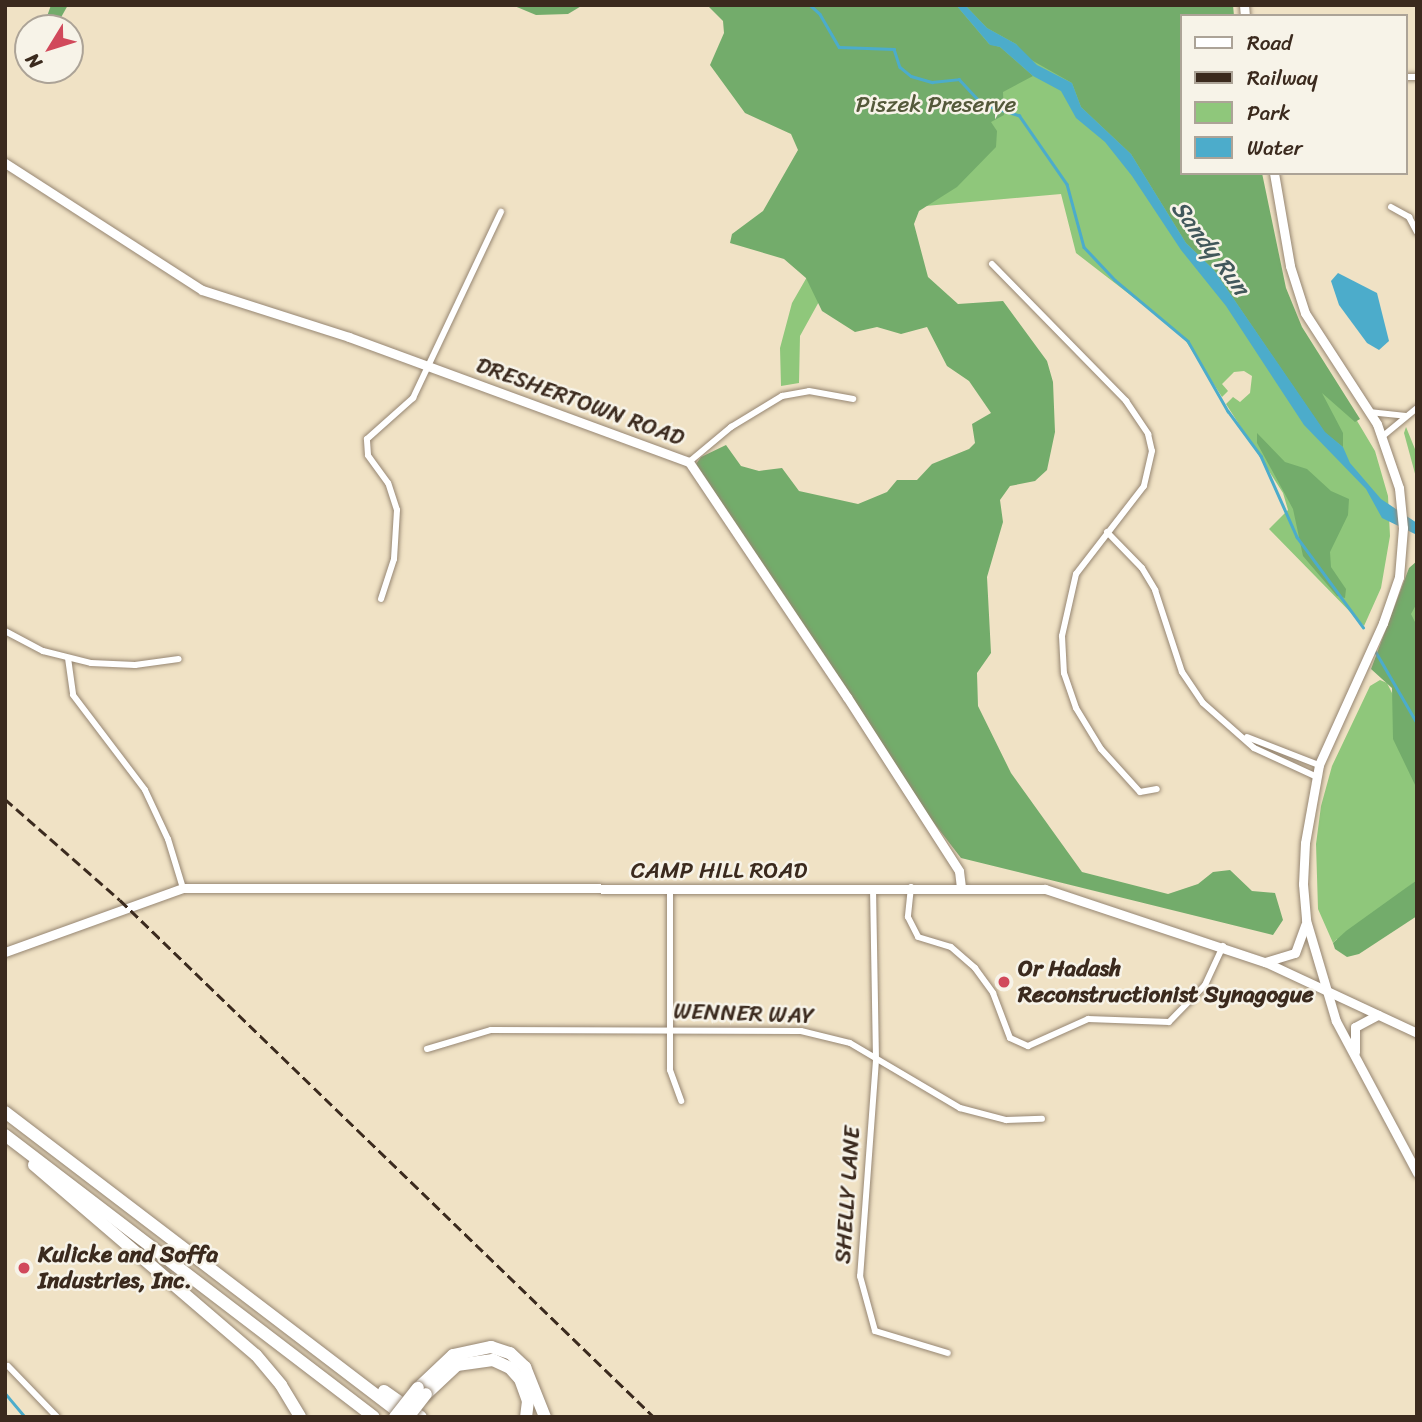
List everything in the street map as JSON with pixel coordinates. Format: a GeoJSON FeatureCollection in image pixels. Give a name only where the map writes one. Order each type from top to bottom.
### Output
{"type":"FeatureCollection","features":[{"type":"Feature","properties":{"kind":"highway"},"geometry":{"type":"LineString","coordinates":[[5,1111],[407,1417],[422,1391],[457,1365],[493,1360],[510,1368],[520,1379],[528,1401],[526,1417]]}},
{"type":"Feature","properties":{"kind":"highway"},"geometry":{"type":"LineString","coordinates":[[5,1137],[256,1355],[281,1385],[299,1417]]}},
{"type":"Feature","properties":{"kind":"highway"},"geometry":{"type":"LineString","coordinates":[[5,1137],[374,1417]]}},
{"type":"Feature","properties":{"kind":"highway"},"geometry":{"type":"LineString","coordinates":[[396,1417],[453,1355],[482,1347],[501,1350],[519,1360],[531,1377],[545,1417]]}},
{"type":"Feature","properties":{"kind":"highway"},"geometry":{"type":"LineString","coordinates":[[342,1368],[368,1378],[421,1417]]}},
{"type":"Feature","properties":{"kind":"street","name":"DRESHERTOWN ROAD"},"geometry":{"type":"LineString","coordinates":[[5,163],[202,290],[430,368],[690,462],[959,871],[961,887]]}},
{"type":"Feature","properties":{"kind":"street"},"geometry":{"type":"LineString","coordinates":[[1274,175],[1290,266],[1305,313],[1383,436],[1401,503],[1403,528],[1399,577],[1383,623],[1315,776],[1305,843],[1306,920],[1324,987],[1356,1061],[1417,1173]]}},
{"type":"Feature","properties":{"kind":"street"},"geometry":{"type":"LineString","coordinates":[[1391,207],[1409,217],[1417,232]]}},
{"type":"Feature","properties":{"kind":"street"},"geometry":{"type":"LineString","coordinates":[[381,599],[394,559],[397,510],[388,483],[370,461],[365,446],[372,431],[407,406],[430,368],[501,212]]}},
{"type":"Feature","properties":{"kind":"street"},"geometry":{"type":"LineString","coordinates":[[992,264],[1126,401],[1148,434],[1152,451],[1144,486],[1136,503],[1107,532],[1076,575],[1067,602],[1062,636],[1064,673],[1076,708],[1101,749],[1140,792],[1157,789]]}},
{"type":"Feature","properties":{"kind":"street"},"geometry":{"type":"LineString","coordinates":[[690,462],[731,427],[782,396],[809,391],[853,399]]}},
{"type":"Feature","properties":{"kind":"street"},"geometry":{"type":"LineString","coordinates":[[1383,436],[1417,408]]}},
{"type":"Feature","properties":{"kind":"street"},"geometry":{"type":"LineString","coordinates":[[1369,412],[1408,415]]}},
{"type":"Feature","properties":{"kind":"street"},"geometry":{"type":"LineString","coordinates":[[1107,532],[1149,579],[1182,672],[1203,703],[1246,736],[1318,765]]}},
{"type":"Feature","properties":{"kind":"street"},"geometry":{"type":"LineString","coordinates":[[5,631],[43,651],[68,657],[120,665],[179,659]]}},
{"type":"Feature","properties":{"kind":"street"},"geometry":{"type":"LineString","coordinates":[[68,657],[73,695],[145,790],[168,839],[183,888]]}},
{"type":"Feature","properties":{"kind":"street"},"geometry":{"type":"LineString","coordinates":[[1246,736],[1254,748],[1315,776]]}},
{"type":"Feature","properties":{"kind":"street"},"geometry":{"type":"LineString","coordinates":[[959,871],[983,887]]}},
{"type":"Feature","properties":{"kind":"street"},"geometry":{"type":"LineString","coordinates":[[911,887],[908,917],[918,937],[951,947],[975,968],[993,993],[1010,1038],[1028,1046],[1088,1019],[1169,1022],[1205,985],[1223,946]]}},
{"type":"Feature","properties":{"kind":"street","name":"CAMP HILL ROAD"},"geometry":{"type":"LineString","coordinates":[[5,952],[183,888],[670,891],[983,887],[1058,891],[1265,961],[1417,1033]]}},
{"type":"Feature","properties":{"kind":"street","name":"SHELLY LANE"},"geometry":{"type":"LineString","coordinates":[[873,888],[876,1060],[860,1276],[875,1331],[948,1353]]}},
{"type":"Feature","properties":{"kind":"street"},"geometry":{"type":"LineString","coordinates":[[670,891],[673,1029],[670,1070],[681,1101]]}},
{"type":"Feature","properties":{"kind":"street"},"geometry":{"type":"LineString","coordinates":[[1265,961],[1295,953],[1306,920]]}},
{"type":"Feature","properties":{"kind":"street"},"geometry":{"type":"LineString","coordinates":[[1356,1061],[1355,1027],[1378,1015]]}},
{"type":"Feature","properties":{"kind":"street","name":"WENNER WAY"},"geometry":{"type":"LineString","coordinates":[[427,1049],[491,1030],[673,1029],[811,1032],[843,1040],[960,1108],[1006,1120],[1042,1119]]}},
{"type":"Feature","properties":{"kind":"street"},"geometry":{"type":"LineString","coordinates":[[8,1366],[57,1417]]}},
{"type":"Feature","properties":{"kind":"green space"},"geometry":{"type":"Polygon","coordinates":[[[51,5],[68,5],[63,14],[48,14],[51,5]]]}},
{"type":"Feature","properties":{"kind":"green space"},"geometry":{"type":"Polygon","coordinates":[[[512,5],[583,5],[568,14],[536,15],[512,5]]]}},
{"type":"Feature","properties":{"kind":"green space"},"geometry":{"type":"Polygon","coordinates":[[[707,5],[956,5],[989,44],[1000,47],[1033,76],[1003,92],[1004,115],[991,122],[997,131],[996,147],[957,187],[919,211],[914,224],[928,277],[958,304],[1003,301],[1047,361],[1053,382],[1055,432],[1047,470],[1035,481],[1010,486],[1000,500],[1003,522],[987,577],[991,653],[977,673],[978,706],[1011,773],[1082,872],[1168,894],[1198,884],[1213,872],[1230,870],[1252,891],[1275,893],[1283,920],[1273,935],[961,858],[927,814],[696,464],[701,457],[726,445],[741,466],[759,471],[782,468],[799,491],[858,504],[887,492],[897,480],[917,480],[932,464],[969,449],[975,443],[972,424],[991,413],[969,381],[947,366],[927,327],[901,334],[877,327],[855,332],[822,311],[806,278],[784,259],[730,243],[732,234],[763,211],[798,150],[791,134],[745,113],[710,65],[724,33],[723,21],[707,5]]]}},
{"type":"Feature","properties":{"kind":"green space","name":"Piszek Preserve"},"geometry":{"type":"Polygon","coordinates":[[[769,5],[1226,5],[1180,14],[1180,175],[1184,175],[1285,300],[1375,451],[1388,496],[1390,536],[1381,588],[1364,626],[1269,529],[1288,510],[1283,493],[1226,404],[1233,397],[1240,402],[1250,393],[1252,376],[1244,371],[1234,372],[1222,384],[1228,391],[1222,397],[1182,335],[1076,253],[1061,194],[869,211],[800,336],[799,383],[781,386],[780,348],[792,303],[811,270],[754,233],[848,58],[769,5]]]}},
{"type":"Feature","properties":{"kind":"green space"},"geometry":{"type":"Polygon","coordinates":[[[965,5],[1233,5],[1234,14],[1180,14],[1180,175],[1262,175],[1286,288],[1302,327],[1360,419],[1355,422],[1322,393],[1343,433],[1343,447],[1325,433],[1214,270],[1186,243],[1131,154],[1081,107],[1072,83],[1026,57],[1016,44],[987,28],[965,5]]]}},
{"type":"Feature","properties":{"kind":"green space"},"geometry":{"type":"Polygon","coordinates":[[[1406,427],[1417,454],[1417,481],[1404,433],[1406,427]]]}},
{"type":"Feature","properties":{"kind":"green space"},"geometry":{"type":"Polygon","coordinates":[[[1257,433],[1285,462],[1307,469],[1331,491],[1349,499],[1348,515],[1330,552],[1331,567],[1346,589],[1345,598],[1337,596],[1303,556],[1293,509],[1257,443],[1257,433]]]}},
{"type":"Feature","properties":{"kind":"green space"},"geometry":{"type":"Polygon","coordinates":[[[1417,561],[1417,603],[1411,614],[1417,626],[1417,789],[1393,739],[1392,688],[1371,669],[1409,568],[1417,561]]]}},
{"type":"Feature","properties":{"kind":"green space"},"geometry":{"type":"Polygon","coordinates":[[[1417,572],[1417,880],[1339,944],[1337,939],[1333,943],[1318,909],[1316,844],[1321,806],[1332,766],[1370,686],[1380,680],[1387,683],[1393,695],[1417,572]]]}},
{"type":"Feature","properties":{"kind":"green space"},"geometry":{"type":"Polygon","coordinates":[[[1417,880],[1417,916],[1359,954],[1347,957],[1335,949],[1333,943],[1346,931],[1417,880]]]}},
{"type":"Feature","properties":{"kind":"water"},"geometry":{"type":"Polygon","coordinates":[[[956,5],[965,5],[987,28],[1016,44],[1037,65],[1072,83],[1081,107],[1131,154],[1186,243],[1214,270],[1325,432],[1343,447],[1350,463],[1381,499],[1417,523],[1417,535],[1382,518],[1366,489],[1304,425],[1226,306],[1181,250],[1132,176],[1105,142],[1076,118],[1061,91],[1033,76],[1000,47],[990,45],[956,5]]]}},
{"type":"Feature","properties":{"kind":"water"},"geometry":{"type":"Polygon","coordinates":[[[1338,273],[1377,293],[1389,341],[1379,350],[1367,343],[1339,305],[1331,281],[1338,273]]]}},
{"type":"Feature","properties":{"kind":"waterway"},"geometry":{"type":"LineString","coordinates":[[810,5],[820,14],[839,47],[894,49],[900,67],[911,76],[932,82],[959,79],[982,104],[1019,115],[1067,184],[1084,247],[1115,280],[1188,341],[1228,411],[1261,456],[1297,537],[1363,627]]}},
{"type":"Feature","properties":{"kind":"waterway"},"geometry":{"type":"LineString","coordinates":[[1376,652],[1417,723]]}},
{"type":"Feature","properties":{"kind":"waterway"},"geometry":{"type":"LineString","coordinates":[[5,1393],[25,1417]]}},
{"type":"Feature","properties":{"kind":"railway"},"geometry":{"type":"LineString","coordinates":[[5,799],[120,900],[654,1417]]}},
{"type":"Feature","properties":{"kind":"place","name":"Or Hadash Reconstructionist Synagogue"},"geometry":{"type":"Point","coordinates":[1004,982]}},
{"type":"Feature","properties":{"kind":"place","name":"Kulicke and Soffa Industries, Inc."},"geometry":{"type":"Point","coordinates":[24,1268]}},
{"type":"Feature","properties":{"kind":"water label","name":"Sandy Run"},"geometry":{"type":"Point","coordinates":[1210,248]}}]}
